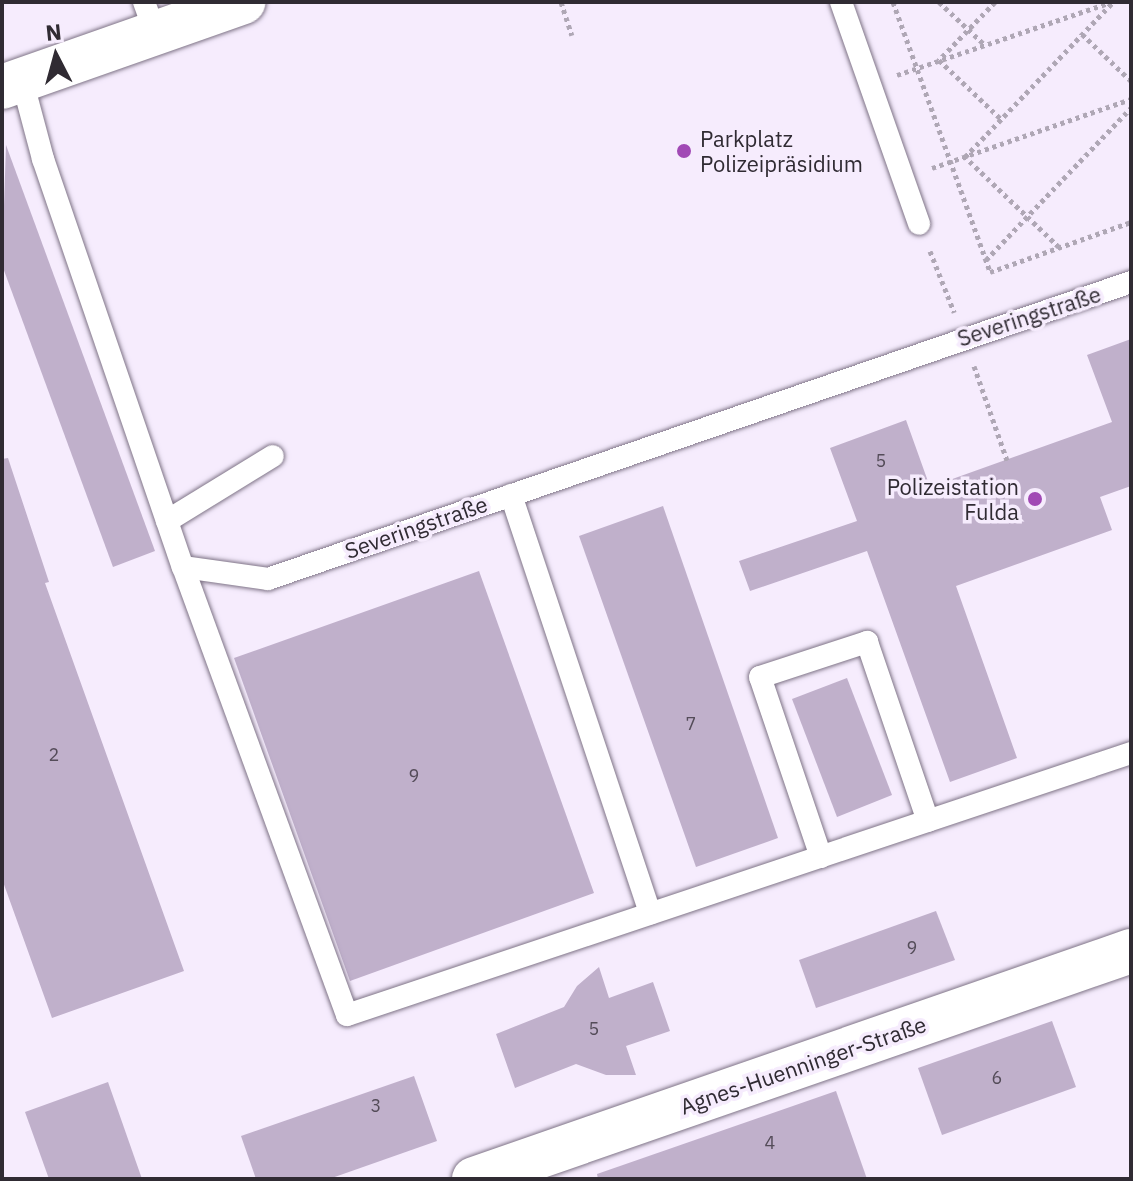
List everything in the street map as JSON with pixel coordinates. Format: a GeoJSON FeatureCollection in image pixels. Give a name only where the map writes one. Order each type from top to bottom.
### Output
{"type":"FeatureCollection","features":[{"type":"Feature","properties":{"kind":"street"},"geometry":{"type":"LineString","coordinates":[[12,84],[149,18],[244,2]]}},
{"type":"Feature","properties":{"kind":"street","name":"Agnes-Huenninger-Straße"},"geometry":{"type":"LineString","coordinates":[[474,1179],[1131,951]]}},
{"type":"Feature","properties":{"kind":"lane"},"geometry":{"type":"LineString","coordinates":[[841,2],[919,224]]}},
{"type":"Feature","properties":{"kind":"lane"},"geometry":{"type":"LineString","coordinates":[[12,84],[43,159],[183,567],[347,1015],[1131,753]]}},
{"type":"Feature","properties":{"kind":"lane","name":"Severingstraße"},"geometry":{"type":"LineString","coordinates":[[183,567],[268,579],[1131,282]]}},
{"type":"Feature","properties":{"kind":"lane"},"geometry":{"type":"LineString","coordinates":[[167,521],[273,456]]}},
{"type":"Feature","properties":{"kind":"lane"},"geometry":{"type":"LineString","coordinates":[[511,495],[650,914]]}},
{"type":"Feature","properties":{"kind":"lane"},"geometry":{"type":"LineString","coordinates":[[821,857],[760,677],[867,642],[928,821]]}},
{"type":"Feature","properties":{"kind":"path"},"geometry":{"type":"LineString","coordinates":[[561,2],[572,35]]}},
{"type":"Feature","properties":{"kind":"path"},"geometry":{"type":"LineString","coordinates":[[893,2],[990,272],[1131,222]]}},
{"type":"Feature","properties":{"kind":"path"},"geometry":{"type":"LineString","coordinates":[[939,2],[985,45]]}},
{"type":"Feature","properties":{"kind":"path"},"geometry":{"type":"LineString","coordinates":[[939,60],[995,2]]}},
{"type":"Feature","properties":{"kind":"path"},"geometry":{"type":"LineString","coordinates":[[870,84],[1112,2]]}},
{"type":"Feature","properties":{"kind":"path"},"geometry":{"type":"LineString","coordinates":[[965,157],[1112,2]]}},
{"type":"Feature","properties":{"kind":"path"},"geometry":{"type":"LineString","coordinates":[[1082,34],[1131,81]]}},
{"type":"Feature","properties":{"kind":"path"},"geometry":{"type":"LineString","coordinates":[[939,60],[1001,119]]}},
{"type":"Feature","properties":{"kind":"path"},"geometry":{"type":"LineString","coordinates":[[903,177],[1131,99]]}},
{"type":"Feature","properties":{"kind":"path"},"geometry":{"type":"LineString","coordinates":[[986,260],[1131,108]]}},
{"type":"Feature","properties":{"kind":"path"},"geometry":{"type":"LineString","coordinates":[[965,157],[1059,247]]}},
{"type":"Feature","properties":{"kind":"building"},"geometry":{"type":"Polygon","coordinates":[[[6,145],[155,551],[113,567],[2,265],[6,145]]]}},
{"type":"Feature","properties":{"kind":"building"},"geometry":{"type":"Polygon","coordinates":[[[1131,339],[1131,486],[1100,497],[1112,530],[956,586],[1017,758],[950,782],[867,551],[750,591],[739,561],[857,521],[830,448],[906,420],[930,487],[1112,422],[1087,355],[1131,339]]]}},
{"type":"Feature","properties":{"kind":"building"},"geometry":{"type":"Polygon","coordinates":[[[8,458],[49,582],[45,583],[184,971],[52,1018],[2,879],[2,459],[8,458]]]}},
{"type":"Feature","properties":{"kind":"building"},"geometry":{"type":"Polygon","coordinates":[[[663,506],[778,838],[696,867],[579,536],[663,506]]]}},
{"type":"Feature","properties":{"kind":"building"},"geometry":{"type":"Polygon","coordinates":[[[479,571],[594,893],[350,981],[234,658],[479,571]]]}},
{"type":"Feature","properties":{"kind":"building"},"geometry":{"type":"Polygon","coordinates":[[[847,678],[892,795],[837,817],[792,699],[847,678]]]}},
{"type":"Feature","properties":{"kind":"building"},"geometry":{"type":"Polygon","coordinates":[[[936,911],[955,960],[816,1008],[799,960],[936,911]]]}},
{"type":"Feature","properties":{"kind":"building"},"geometry":{"type":"Polygon","coordinates":[[[599,967],[609,998],[653,982],[670,1031],[626,1046],[636,1075],[606,1075],[576,1064],[515,1088],[496,1034],[564,1007],[577,986],[599,967]]]}},
{"type":"Feature","properties":{"kind":"building"},"geometry":{"type":"Polygon","coordinates":[[[1052,1021],[1076,1087],[942,1135],[918,1068],[1052,1021]]]}},
{"type":"Feature","properties":{"kind":"building"},"geometry":{"type":"Polygon","coordinates":[[[414,1076],[437,1141],[329,1179],[256,1179],[241,1136],[414,1076]]]}},
{"type":"Feature","properties":{"kind":"building"},"geometry":{"type":"Polygon","coordinates":[[[108,1082],[142,1179],[49,1179],[25,1112],[108,1082]]]}},
{"type":"Feature","properties":{"kind":"building"},"geometry":{"type":"Polygon","coordinates":[[[836,1091],[867,1179],[598,1179],[597,1174],[836,1091]]]}},
{"type":"Feature","properties":{"kind":"place","name":"Parkplatz Polizeipräsidium"},"geometry":{"type":"Point","coordinates":[684,151]}},
{"type":"Feature","properties":{"kind":"place","name":"Polizeistation Fulda"},"geometry":{"type":"Point","coordinates":[1035,499]}}]}
